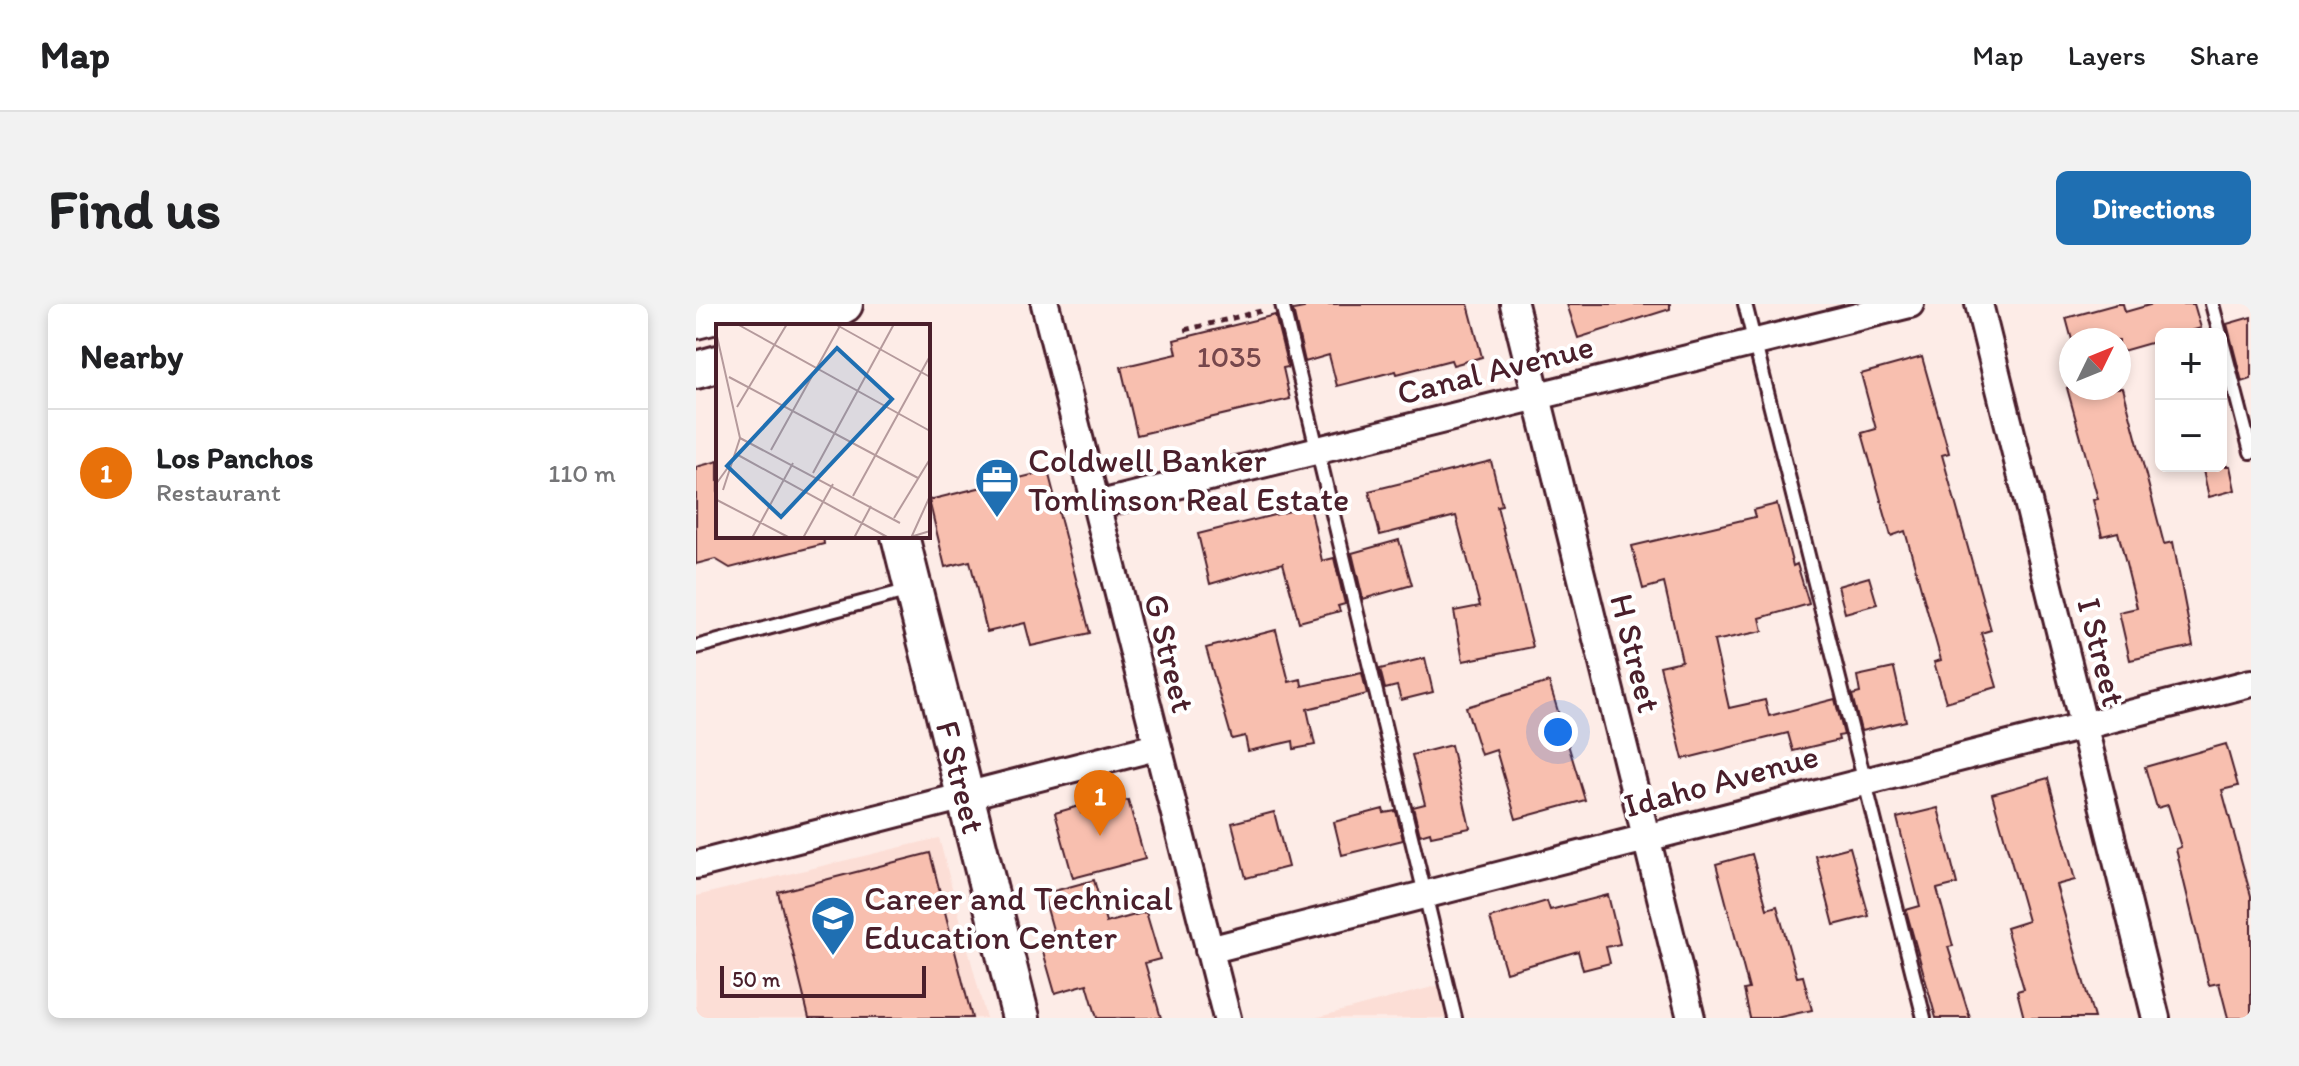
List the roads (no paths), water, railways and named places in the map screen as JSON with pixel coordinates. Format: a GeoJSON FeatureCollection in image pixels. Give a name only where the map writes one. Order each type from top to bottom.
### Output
{"type":"FeatureCollection","features":[{"type":"Feature","properties":{"kind":"street"},"geometry":{"type":"LineString","coordinates":[[696,320],[740,309],[810,304]]}},
{"type":"Feature","properties":{"kind":"street"},"geometry":{"type":"LineString","coordinates":[[810,324],[846,304],[851,324]]}},
{"type":"Feature","properties":{"kind":"street","name":"G Street"},"geometry":{"type":"LineString","coordinates":[[1045,304],[1227,1018]]}},
{"type":"Feature","properties":{"kind":"street","name":"H Street"},"geometry":{"type":"LineString","coordinates":[[1514,304],[1691,1018]]}},
{"type":"Feature","properties":{"kind":"street","name":"Canal Avenue"},"geometry":{"type":"LineString","coordinates":[[1096,505],[1910,304]]}},
{"type":"Feature","properties":{"kind":"street","name":"I Street"},"geometry":{"type":"LineString","coordinates":[[1979,304],[2156,1018]]}},
{"type":"Feature","properties":{"kind":"street"},"geometry":{"type":"LineString","coordinates":[[696,370],[716,365]]}},
{"type":"Feature","properties":{"kind":"street","name":"F Street"},"geometry":{"type":"LineString","coordinates":[[900,538],[1021,1018]]}},
{"type":"Feature","properties":{"kind":"street","name":"Idaho Avenue"},"geometry":{"type":"LineString","coordinates":[[1209,950],[2251,683]]}},
{"type":"Feature","properties":{"kind":"street"},"geometry":{"type":"LineString","coordinates":[[696,865],[1156,747]]}},
{"type":"Feature","properties":{"kind":"lane"},"geometry":{"type":"LineString","coordinates":[[1745,304],[1924,1018]]}},
{"type":"Feature","properties":{"kind":"lane"},"geometry":{"type":"LineString","coordinates":[[2212,304],[2219,328]]}},
{"type":"Feature","properties":{"kind":"lane"},"geometry":{"type":"LineString","coordinates":[[1278,306],[1319,450],[1455,1018]]}},
{"type":"Feature","properties":{"kind":"lane"},"geometry":{"type":"LineString","coordinates":[[2227,359],[2251,452]]}},
{"type":"Feature","properties":{"kind":"lane"},"geometry":{"type":"LineString","coordinates":[[696,647],[913,590]]}},
{"type":"Feature","properties":{"kind":"place","name":"Coldwell Banker Tomlinson Real Estate"},"geometry":{"type":"Point","coordinates":[997,519]}},
{"type":"Feature","properties":{"kind":"place","name":"Los Panchos"},"geometry":{"type":"Point","coordinates":[1100,836]}},
{"type":"Feature","properties":{"kind":"place","name":"Career and Technical Education Center"},"geometry":{"type":"Point","coordinates":[833,957]}}]}
